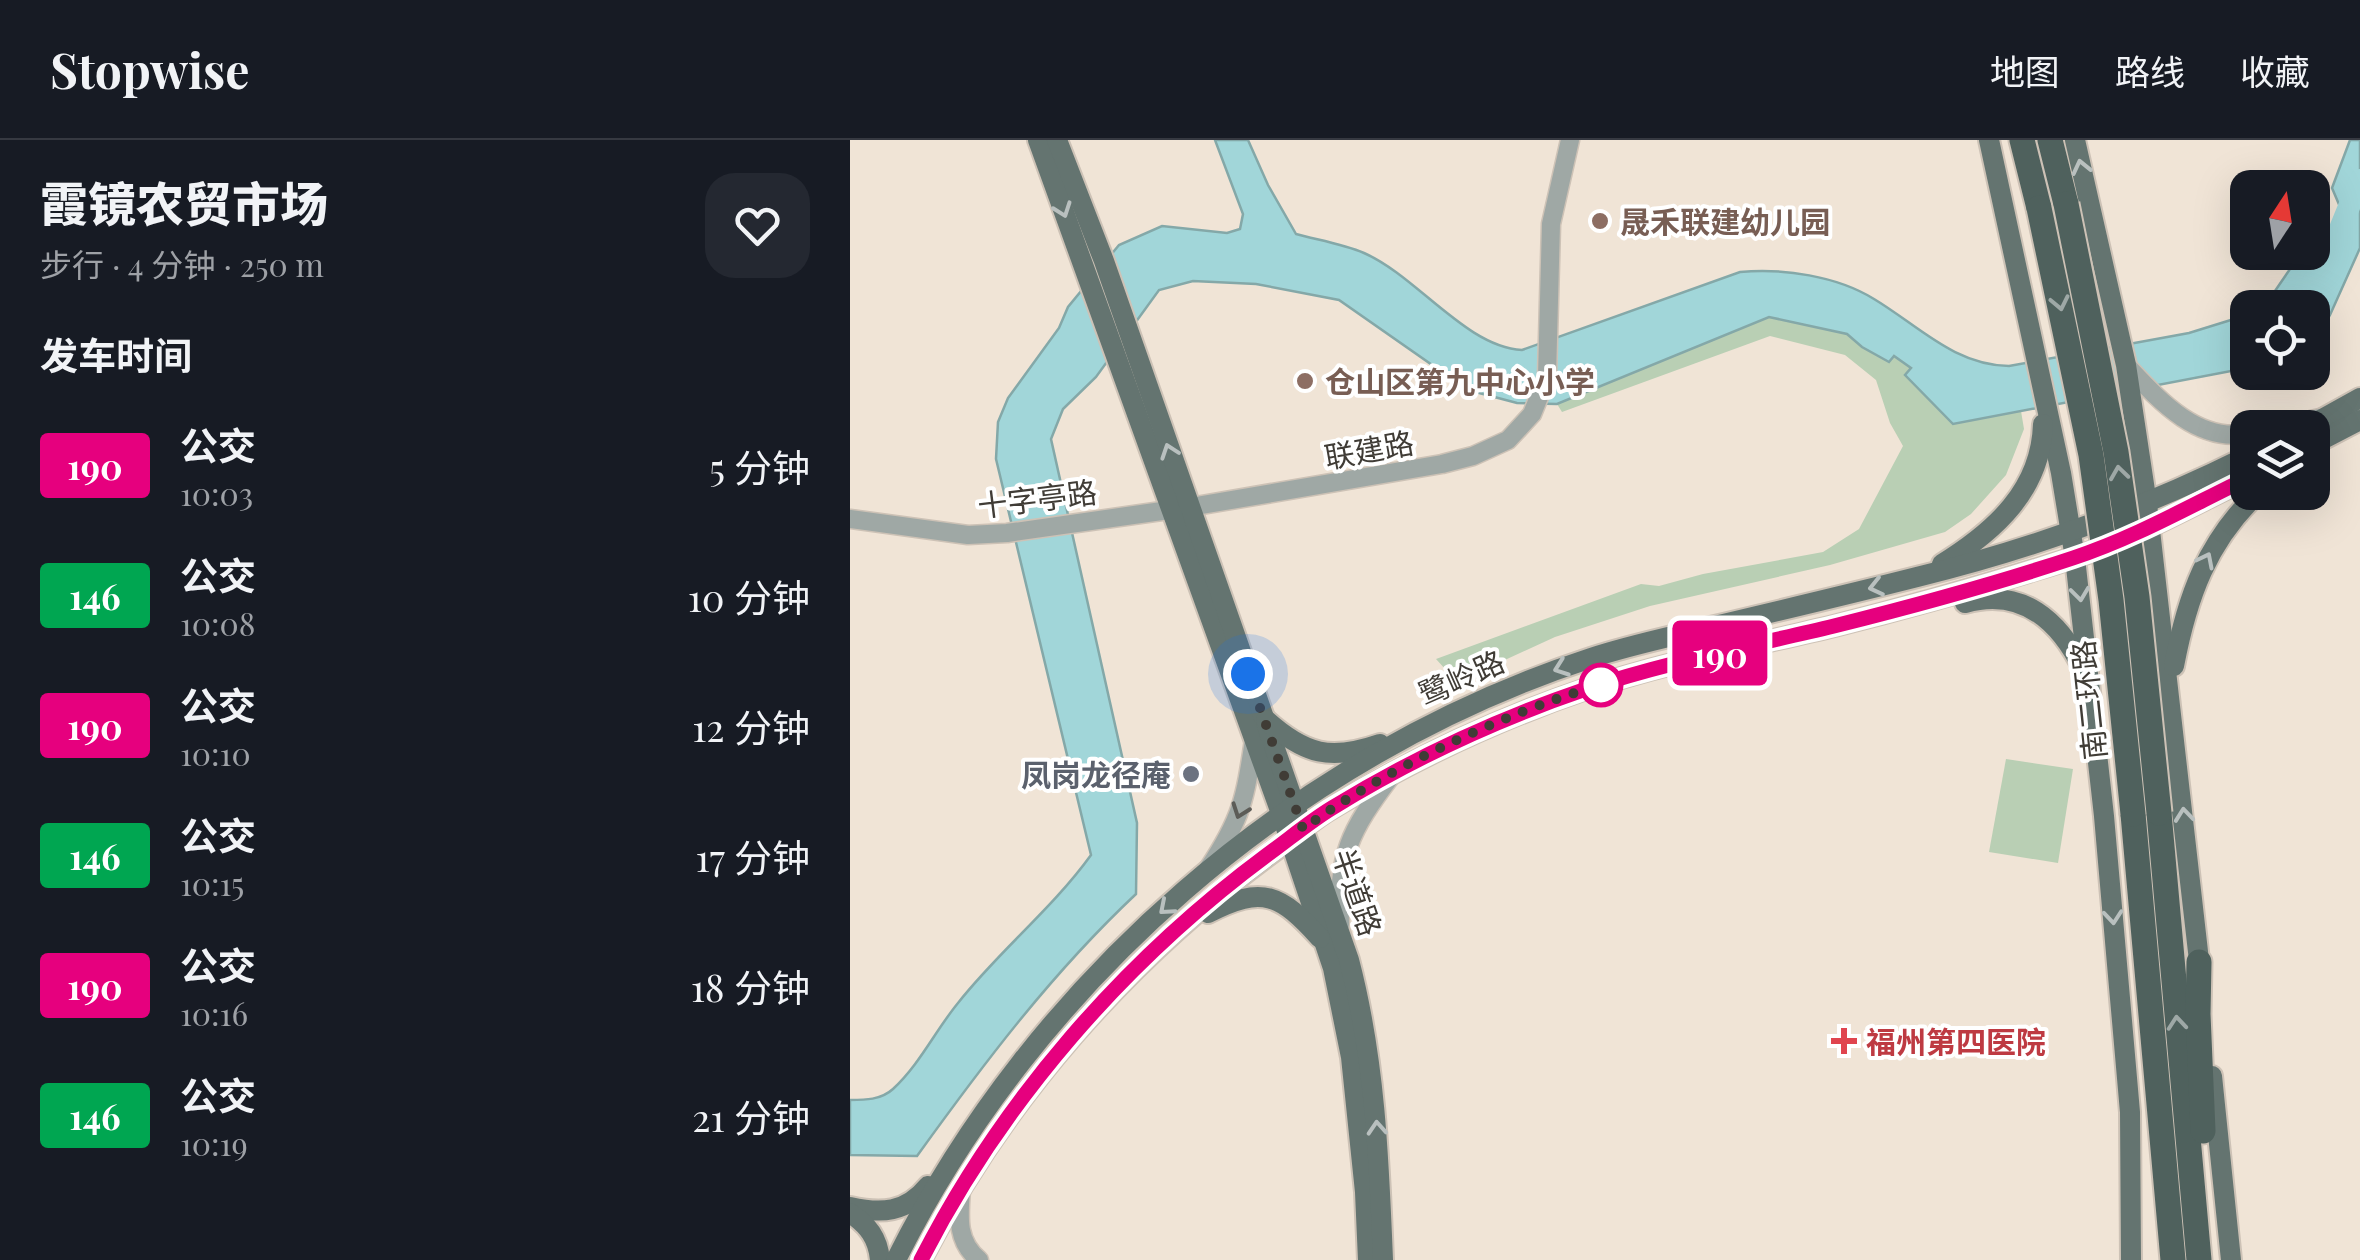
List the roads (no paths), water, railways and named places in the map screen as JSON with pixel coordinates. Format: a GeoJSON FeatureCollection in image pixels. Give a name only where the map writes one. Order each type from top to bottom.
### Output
{"type":"FeatureCollection","features":[{"type":"Feature","properties":{"kind":"highway","name":"南二环路"},"geometry":{"type":"LineString","coordinates":[[2022,140],[2090,455],[2146,813],[2182,1078],[2199,1260]]}},
{"type":"Feature","properties":{"kind":"highway","name":"南二环路"},"geometry":{"type":"LineString","coordinates":[[2050,140],[2118,470],[2137,597],[2159,1116],[2173,1260]]}},
{"type":"Feature","properties":{"kind":"highway"},"geometry":{"type":"LineString","coordinates":[[2199,962],[2205,1172],[2216,1260]]}},
{"type":"Feature","properties":{"kind":"highway"},"geometry":{"type":"LineString","coordinates":[[2182,1078],[2205,1172]]}},
{"type":"Feature","properties":{"kind":"highway"},"geometry":{"type":"LineString","coordinates":[[2159,1116],[2162,1260]]}},
{"type":"Feature","properties":{"kind":"main road","name":"半道路"},"geometry":{"type":"LineString","coordinates":[[1038,140],[1114,352],[1265,719],[1296,834],[1357,993],[1378,1135],[1383,1260]]}},
{"type":"Feature","properties":{"kind":"main road","name":"半道路"},"geometry":{"type":"LineString","coordinates":[[1057,140],[1128,333],[1254,740],[1289,811]]}},
{"type":"Feature","properties":{"kind":"main road"},"geometry":{"type":"LineString","coordinates":[[1988,140],[2037,356],[2075,558],[2091,684],[2130,1112],[2131,1260]]}},
{"type":"Feature","properties":{"kind":"main road"},"geometry":{"type":"LineString","coordinates":[[2075,140],[2119,330],[2148,504],[2232,1260]]}},
{"type":"Feature","properties":{"kind":"main road"},"geometry":{"type":"LineString","coordinates":[[1922,576],[1986,534],[2023,492],[2040,456],[2044,392]]}},
{"type":"Feature","properties":{"kind":"main road"},"geometry":{"type":"LineString","coordinates":[[2330,416],[2360,398]]}},
{"type":"Feature","properties":{"kind":"main road"},"geometry":{"type":"LineString","coordinates":[[2330,436],[2360,420]]}},
{"type":"Feature","properties":{"kind":"main road","name":"鹭岭路"},"geometry":{"type":"LineString","coordinates":[[896,1260],[957,1151],[1008,1078],[1073,1000],[1145,926],[1204,875],[1324,785],[1459,708],[1592,657],[1922,576],[2148,504],[2230,465]]}},
{"type":"Feature","properties":{"kind":"main road","name":"鹭岭路"},"geometry":{"type":"LineString","coordinates":[[921,1260],[960,1189],[1019,1104],[1075,1034],[1175,930],[1330,809],[1498,724],[1587,689],[1899,609],[2075,558],[2150,527],[2230,487]]}},
{"type":"Feature","properties":{"kind":"main road"},"geometry":{"type":"LineString","coordinates":[[2170,687],[2186,610],[2200,572],[2228,524],[2242,510]]}},
{"type":"Feature","properties":{"kind":"main road"},"geometry":{"type":"LineString","coordinates":[[1899,609],[1934,611],[1989,597],[2017,602],[2061,631],[2091,684]]}},
{"type":"Feature","properties":{"kind":"main road"},"geometry":{"type":"LineString","coordinates":[[1265,719],[1300,746],[1325,754],[1360,750],[1420,728]]}},
{"type":"Feature","properties":{"kind":"main road"},"geometry":{"type":"LineString","coordinates":[[1175,930],[1244,896],[1266,897],[1284,904],[1333,937]]}},
{"type":"Feature","properties":{"kind":"main road","name":"半道路"},"geometry":{"type":"LineString","coordinates":[[1333,937],[1350,1046],[1368,1260]]}},
{"type":"Feature","properties":{"kind":"main road"},"geometry":{"type":"LineString","coordinates":[[850,1210],[887,1212],[906,1206],[927,1188],[946,1157],[957,1151]]}},
{"type":"Feature","properties":{"kind":"main road"},"geometry":{"type":"LineString","coordinates":[[850,1210],[874,1237],[880,1260]]}},
{"type":"Feature","properties":{"kind":"street","name":"联建路"},"geometry":{"type":"LineString","coordinates":[[1180,508],[1474,456],[1517,433],[1538,405],[1548,368],[1550,224],[1570,140]]}},
{"type":"Feature","properties":{"kind":"street"},"geometry":{"type":"LineString","coordinates":[[2126,366],[2159,401],[2189,423],[2230,435]]}},
{"type":"Feature","properties":{"kind":"street","name":"十字亭路"},"geometry":{"type":"LineString","coordinates":[[850,519],[968,534],[1008,533],[1180,508]]}},
{"type":"Feature","properties":{"kind":"street"},"geometry":{"type":"LineString","coordinates":[[1204,875],[1238,820],[1246,798],[1254,740]]}},
{"type":"Feature","properties":{"kind":"street"},"geometry":{"type":"LineString","coordinates":[[1333,937],[1348,842],[1362,814],[1391,776]]}},
{"type":"Feature","properties":{"kind":"street"},"geometry":{"type":"LineString","coordinates":[[960,1189],[963,1240],[979,1260]]}},
{"type":"Feature","properties":{"kind":"water"},"geometry":{"type":"Polygon","coordinates":[[[1215,140],[1248,140],[1296,234],[1364,253],[1403,277],[1481,337],[1522,350],[1740,272],[1774,271],[1809,275],[1859,291],[1954,351],[1989,364],[2009,366],[2189,333],[2230,320],[2230,371],[1953,424],[1905,375],[1911,368],[1894,356],[1889,362],[1847,334],[1769,317],[1557,404],[1517,403],[1468,390],[1339,300],[1256,284],[1193,281],[1159,290],[1096,377],[1063,409],[1051,439],[1137,823],[1136,894],[1020,1020],[917,1156],[850,1155],[850,1100],[883,1095],[903,1079],[974,984],[1060,894],[1091,855],[996,459],[998,422],[1008,398],[1059,328],[1068,307],[1119,245],[1162,226],[1227,233],[1240,229],[1243,214],[1215,140]]]}},
{"type":"Feature","properties":{"kind":"water"},"geometry":{"type":"Polygon","coordinates":[[[2350,140],[2360,140],[2360,248],[2330,315],[2330,290],[2276,290],[2289,270],[2330,270],[2330,248],[2342,246],[2349,228],[2332,188],[2350,140]]]}},
{"type":"Feature","properties":{"kind":"waterway"},"geometry":{"type":"LineString","coordinates":[[2307,290],[2326,263],[2360,180]]}},
{"type":"Feature","properties":{"kind":"place","name":"晟禾联建幼儿园"},"geometry":{"type":"Point","coordinates":[1600,221]}},
{"type":"Feature","properties":{"kind":"place","name":"仓山区第九中心小学"},"geometry":{"type":"Point","coordinates":[1305,381]}},
{"type":"Feature","properties":{"kind":"place","name":"凤岗龙径庵"},"geometry":{"type":"Point","coordinates":[1191,774]}},
{"type":"Feature","properties":{"kind":"place","name":"福州第四医院"},"geometry":{"type":"Point","coordinates":[1844,1041]}}]}
